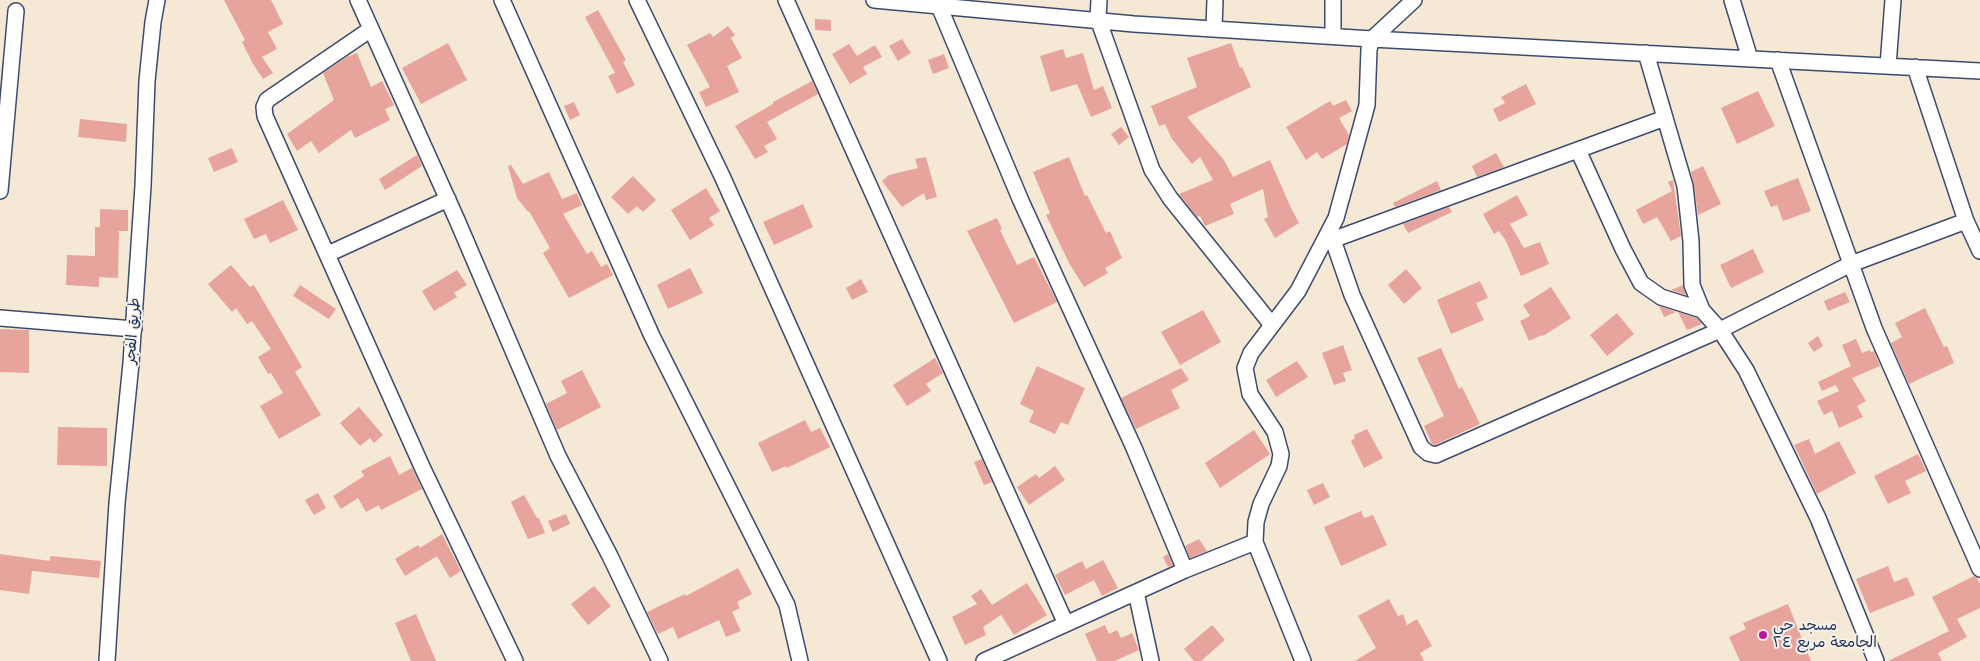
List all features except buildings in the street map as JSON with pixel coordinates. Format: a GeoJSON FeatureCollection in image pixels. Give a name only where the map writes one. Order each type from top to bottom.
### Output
{"type":"FeatureCollection","features":[{"type":"Feature","properties":{"kind":"street","name":"طريق الفجر"},"geometry":{"type":"LineString","coordinates":[[107,661],[118,495],[134,329],[147,82],[157,0]]}},
{"type":"Feature","properties":{"kind":"street"},"geometry":{"type":"LineString","coordinates":[[358,0],[448,199],[558,456],[610,556],[660,661]]}},
{"type":"Feature","properties":{"kind":"street"},"geometry":{"type":"LineString","coordinates":[[502,0],[652,336],[787,605],[800,661]]}},
{"type":"Feature","properties":{"kind":"street"},"geometry":{"type":"LineString","coordinates":[[637,0],[722,176],[939,661]]}},
{"type":"Feature","properties":{"kind":"street"},"geometry":{"type":"LineString","coordinates":[[786,0],[1066,624]]}},
{"type":"Feature","properties":{"kind":"street"},"geometry":{"type":"LineString","coordinates":[[881,0],[939,6],[997,5],[1134,24],[1372,39],[1980,71]]}},
{"type":"Feature","properties":{"kind":"street"},"geometry":{"type":"LineString","coordinates":[[1099,0],[1098,19],[1152,170],[1170,198],[1272,325]]}},
{"type":"Feature","properties":{"kind":"street"},"geometry":{"type":"LineString","coordinates":[[1214,28],[1215,0]]}},
{"type":"Feature","properties":{"kind":"street"},"geometry":{"type":"LineString","coordinates":[[1333,0],[1333,36]]}},
{"type":"Feature","properties":{"kind":"street"},"geometry":{"type":"LineString","coordinates":[[1303,661],[1255,542],[1256,522],[1261,504],[1279,466],[1281,454],[1275,432],[1250,394],[1246,368],[1251,353],[1298,291],[1328,242],[1367,105],[1369,49],[1372,39],[1414,0]]}},
{"type":"Feature","properties":{"kind":"street"},"geometry":{"type":"LineString","coordinates":[[1732,0],[1750,59]]}},
{"type":"Feature","properties":{"kind":"street"},"geometry":{"type":"LineString","coordinates":[[1888,66],[1894,0]]}},
{"type":"Feature","properties":{"kind":"street"},"geometry":{"type":"LineString","coordinates":[[939,6],[1021,201],[1134,448],[1185,570]]}},
{"type":"Feature","properties":{"kind":"street"},"geometry":{"type":"LineString","coordinates":[[0,191],[16,11]]}},
{"type":"Feature","properties":{"kind":"street"},"geometry":{"type":"LineString","coordinates":[[371,29],[268,100],[264,107],[265,116],[423,468],[515,661]]}},
{"type":"Feature","properties":{"kind":"street"},"geometry":{"type":"LineString","coordinates":[[1646,53],[1685,186],[1691,241],[1692,285],[1702,310],[1720,330],[1746,370],[1818,518],[1876,661]]}},
{"type":"Feature","properties":{"kind":"street"},"geometry":{"type":"LineString","coordinates":[[1778,60],[1874,328],[1980,569]]}},
{"type":"Feature","properties":{"kind":"street"},"geometry":{"type":"LineString","coordinates":[[1915,67],[1966,221],[1980,252]]}},
{"type":"Feature","properties":{"kind":"street"},"geometry":{"type":"LineString","coordinates":[[1328,242],[1665,118]]}},
{"type":"Feature","properties":{"kind":"street"},"geometry":{"type":"LineString","coordinates":[[1578,150],[1622,249],[1641,283],[1661,298],[1702,310]]}},
{"type":"Feature","properties":{"kind":"street"},"geometry":{"type":"LineString","coordinates":[[328,254],[448,199]]}},
{"type":"Feature","properties":{"kind":"street"},"geometry":{"type":"LineString","coordinates":[[1328,242],[1421,447],[1428,453],[1436,455],[1720,330],[1851,264],[1966,221]]}},
{"type":"Feature","properties":{"kind":"street"},"geometry":{"type":"LineString","coordinates":[[0,318],[134,329]]}},
{"type":"Feature","properties":{"kind":"street"},"geometry":{"type":"LineString","coordinates":[[984,661],[1012,655],[1066,624],[1185,570],[1255,542]]}},
{"type":"Feature","properties":{"kind":"street"},"geometry":{"type":"LineString","coordinates":[[1136,592],[1151,661]]}},
{"type":"Feature","properties":{"kind":"place","name":"مسجد حي الجامعة مربع ٢٤"},"geometry":{"type":"Point","coordinates":[1763,635]}}]}
